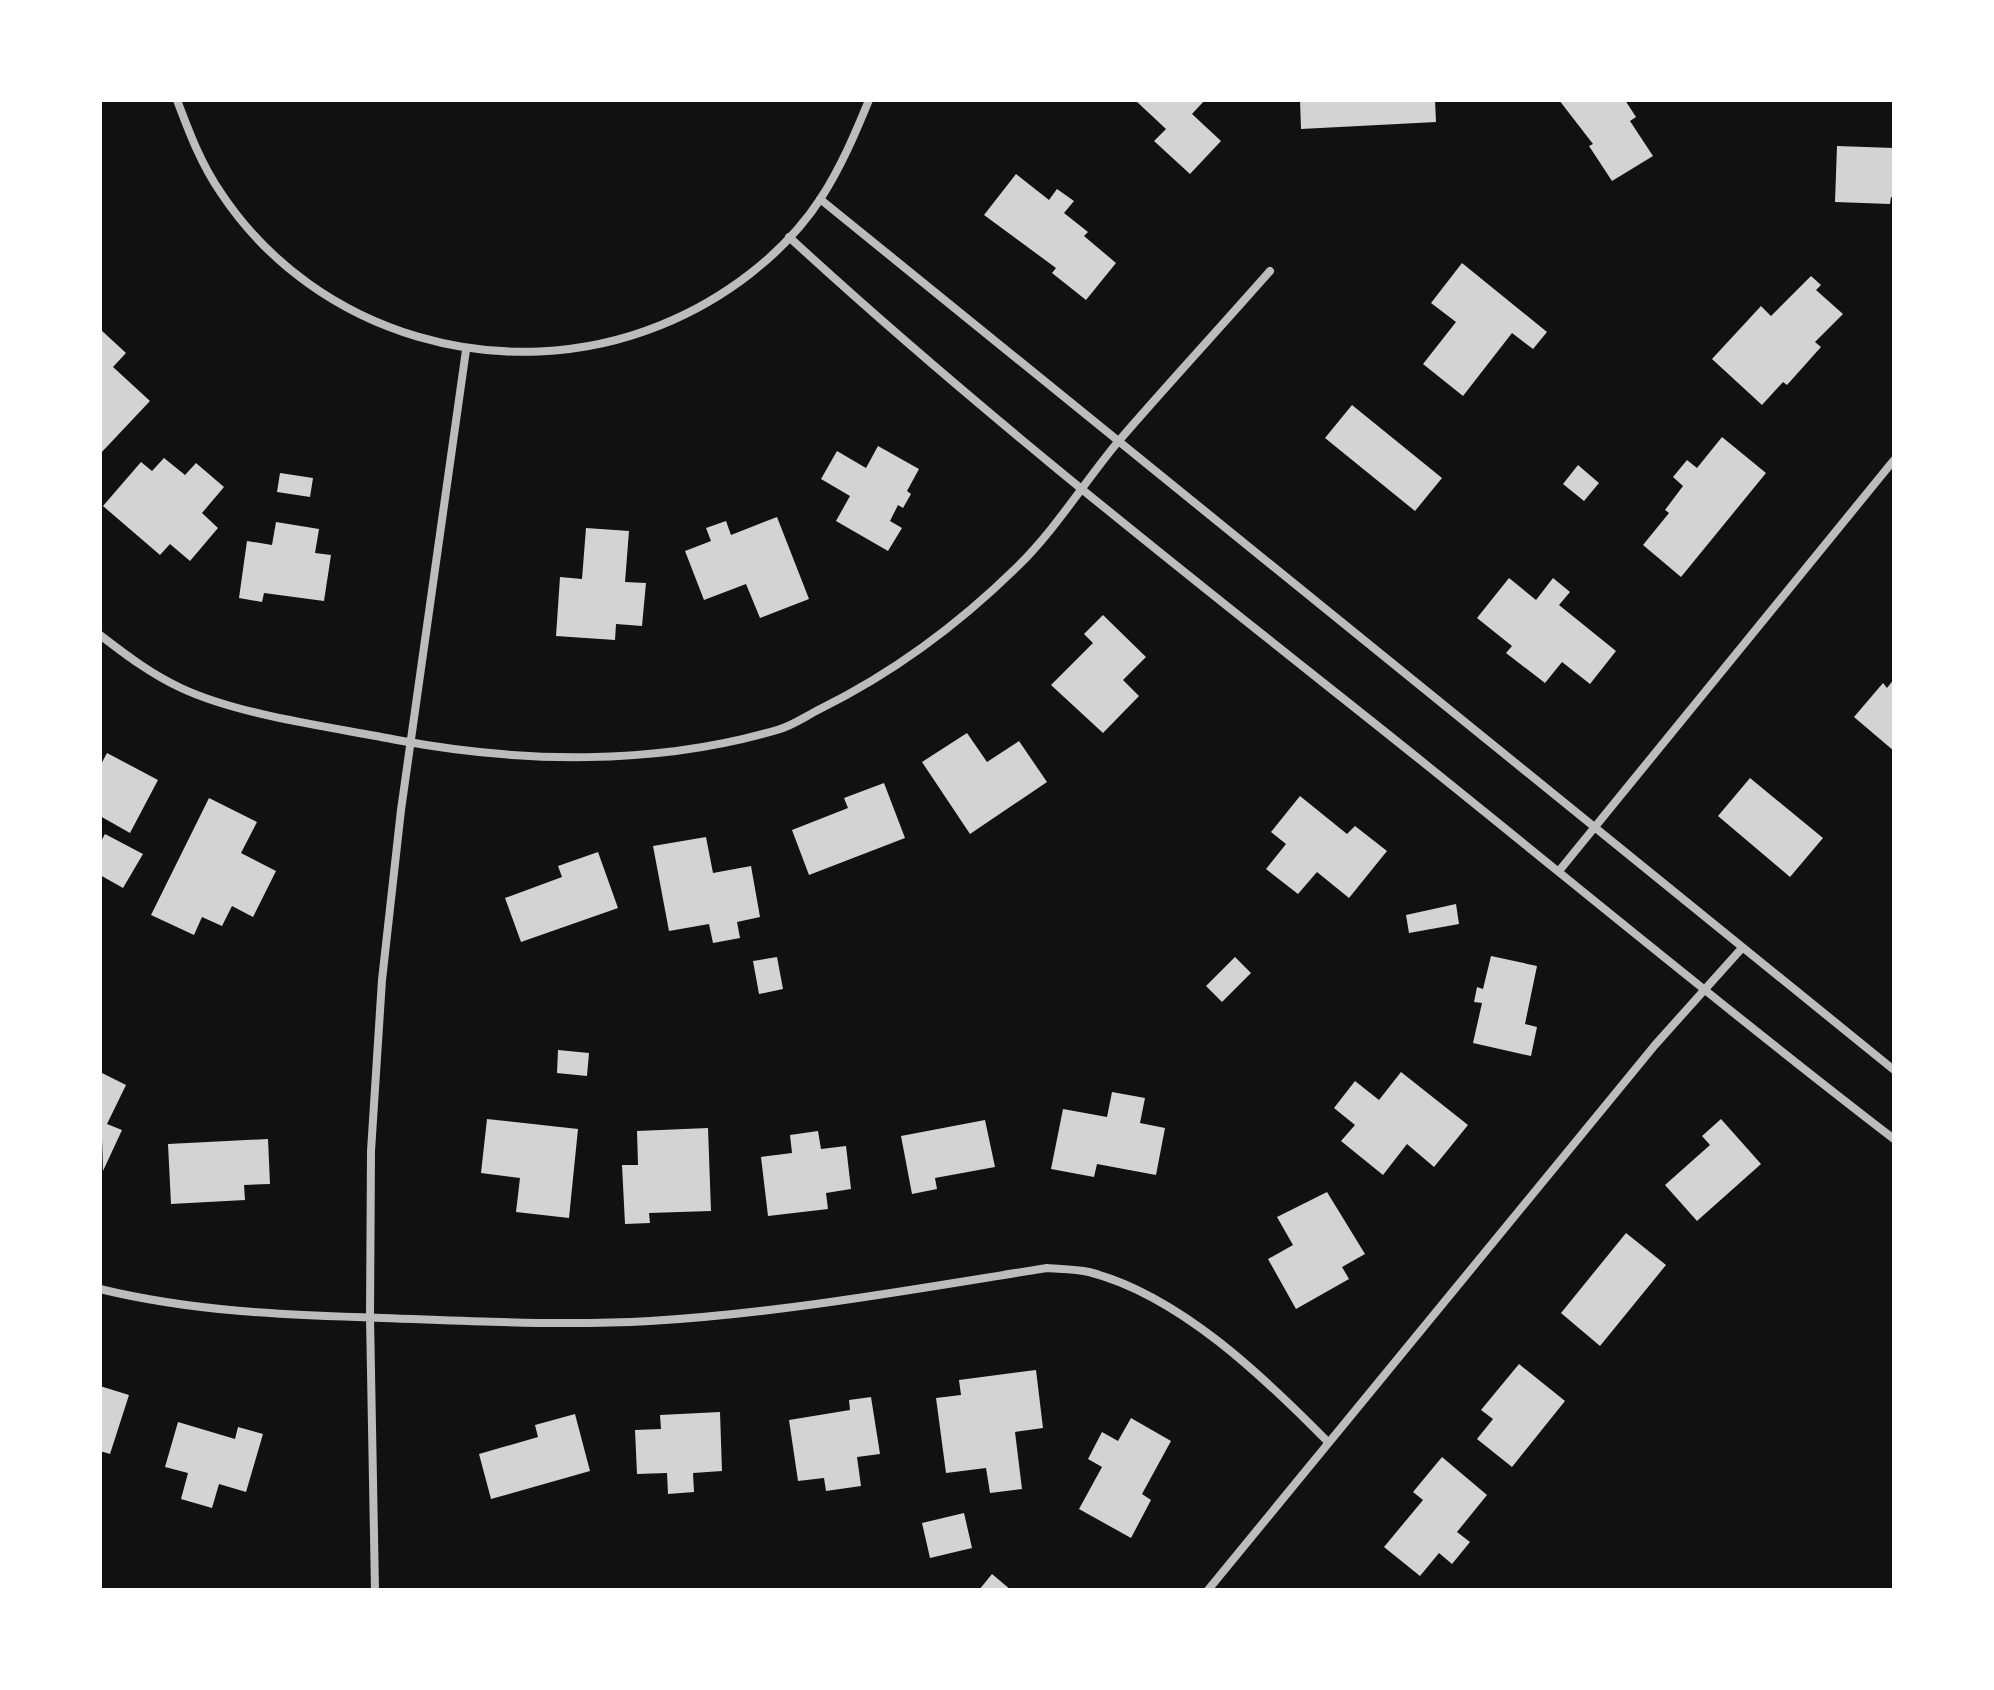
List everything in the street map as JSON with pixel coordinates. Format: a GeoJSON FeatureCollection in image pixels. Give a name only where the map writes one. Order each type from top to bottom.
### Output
{"type":"FeatureCollection","features":[{"type":"Feature","properties":{"kind":"street"},"geometry":{"type":"LineString","coordinates":[[177,100],[194,145],[221,193],[255,237],[288,268],[342,306],[403,334],[466,350],[535,354],[591,347],[634,336],[686,315],[734,286],[789,237],[820,199],[848,151],[869,100]]}},
{"type":"Feature","properties":{"kind":"street"},"geometry":{"type":"LineString","coordinates":[[820,199],[1894,1070]]}},
{"type":"Feature","properties":{"kind":"street"},"geometry":{"type":"LineString","coordinates":[[789,237],[854,297],[1080,489],[1559,871],[1703,992],[1894,1139]]}},
{"type":"Feature","properties":{"kind":"street"},"geometry":{"type":"LineString","coordinates":[[100,635],[139,665],[197,693],[305,721],[479,753],[603,756],[714,744],[779,729],[852,693],[921,649],[972,609],[1052,529],[1118,443],[1270,271]]}},
{"type":"Feature","properties":{"kind":"street"},"geometry":{"type":"LineString","coordinates":[[375,1590],[370,1317],[371,1151],[382,980],[466,350]]}},
{"type":"Feature","properties":{"kind":"street"},"geometry":{"type":"LineString","coordinates":[[1559,871],[1894,460]]}},
{"type":"Feature","properties":{"kind":"street"},"geometry":{"type":"LineString","coordinates":[[1208,1590],[1655,1045],[1742,948]]}},
{"type":"Feature","properties":{"kind":"street"},"geometry":{"type":"LineString","coordinates":[[100,1289],[146,1300],[238,1313],[521,1322],[648,1321],[774,1311],[1047,1268],[1087,1271],[1125,1284],[1174,1311],[1240,1359],[1328,1442]]}},
{"type":"Feature","properties":{"kind":"building"},"geometry":{"type":"Polygon","coordinates":[[[1135,100],[1205,100],[1192,114],[1221,141],[1190,174],[1154,141],[1166,129],[1135,100]]]}},
{"type":"Feature","properties":{"kind":"building"},"geometry":{"type":"Polygon","coordinates":[[[1300,100],[1435,100],[1436,122],[1301,129],[1300,100]]]}},
{"type":"Feature","properties":{"kind":"building"},"geometry":{"type":"Polygon","coordinates":[[[1559,100],[1625,100],[1636,117],[1630,121],[1653,156],[1612,181],[1589,146],[1593,144],[1559,100]]]}},
{"type":"Feature","properties":{"kind":"building"},"geometry":{"type":"Polygon","coordinates":[[[1837,146],[1894,148],[1894,198],[1891,197],[1890,204],[1835,202],[1837,146]]]}},
{"type":"Feature","properties":{"kind":"building"},"geometry":{"type":"Polygon","coordinates":[[[1016,174],[1049,200],[1057,189],[1074,201],[1064,213],[1088,232],[1084,236],[1116,263],[1086,300],[1052,273],[1056,268],[984,215],[1016,174]]]}},
{"type":"Feature","properties":{"kind":"building"},"geometry":{"type":"Polygon","coordinates":[[[1462,263],[1547,332],[1533,349],[1512,333],[1463,396],[1423,364],[1456,322],[1431,303],[1462,263]]]}},
{"type":"Feature","properties":{"kind":"building"},"geometry":{"type":"Polygon","coordinates":[[[1811,276],[1821,285],[1816,290],[1843,314],[1815,342],[1821,347],[1787,385],[1783,382],[1762,405],[1712,359],[1761,306],[1771,316],[1811,276]]]}},
{"type":"Feature","properties":{"kind":"building"},"geometry":{"type":"Polygon","coordinates":[[[100,329],[126,353],[113,367],[150,401],[100,454],[100,329]]]}},
{"type":"Feature","properties":{"kind":"building"},"geometry":{"type":"Polygon","coordinates":[[[1352,405],[1442,478],[1415,511],[1325,438],[1352,405]]]}},
{"type":"Feature","properties":{"kind":"building"},"geometry":{"type":"Polygon","coordinates":[[[1722,437],[1766,473],[1681,577],[1643,545],[1669,513],[1665,510],[1683,486],[1673,477],[1687,460],[1697,468],[1722,437]]]}},
{"type":"Feature","properties":{"kind":"building"},"geometry":{"type":"Polygon","coordinates":[[[878,446],[919,469],[907,491],[911,494],[903,508],[898,505],[890,521],[902,528],[888,551],[836,521],[850,496],[821,479],[837,451],[866,468],[878,446]]]}},
{"type":"Feature","properties":{"kind":"building"},"geometry":{"type":"Polygon","coordinates":[[[164,458],[185,475],[196,463],[224,487],[202,513],[218,528],[190,561],[170,544],[160,555],[103,506],[141,462],[152,471],[164,458]]]}},
{"type":"Feature","properties":{"kind":"building"},"geometry":{"type":"Polygon","coordinates":[[[1578,465],[1599,483],[1584,501],[1563,484],[1578,465]]]}},
{"type":"Feature","properties":{"kind":"building"},"geometry":{"type":"Polygon","coordinates":[[[280,473],[313,478],[310,497],[277,492],[280,473]]]}},
{"type":"Feature","properties":{"kind":"building"},"geometry":{"type":"Polygon","coordinates":[[[777,517],[809,599],[760,618],[746,584],[704,600],[685,551],[711,541],[706,528],[726,521],[731,535],[777,517]]]}},
{"type":"Feature","properties":{"kind":"building"},"geometry":{"type":"Polygon","coordinates":[[[276,522],[319,529],[315,553],[331,555],[324,601],[264,593],[262,602],[239,598],[247,541],[272,545],[276,522]]]}},
{"type":"Feature","properties":{"kind":"building"},"geometry":{"type":"Polygon","coordinates":[[[586,528],[629,531],[625,582],[646,583],[642,626],[616,624],[615,640],[556,636],[560,577],[582,579],[586,528]]]}},
{"type":"Feature","properties":{"kind":"building"},"geometry":{"type":"Polygon","coordinates":[[[1509,578],[1536,600],[1553,578],[1570,592],[1559,605],[1616,651],[1590,684],[1562,662],[1545,683],[1506,653],[1512,646],[1477,618],[1509,578]]]}},
{"type":"Feature","properties":{"kind":"building"},"geometry":{"type":"Polygon","coordinates":[[[1103,615],[1146,657],[1123,680],[1139,696],[1103,733],[1051,685],[1093,643],[1084,634],[1103,615]]]}},
{"type":"Feature","properties":{"kind":"building"},"geometry":{"type":"Polygon","coordinates":[[[1894,679],[1894,751],[1854,717],[1883,683],[1887,688],[1894,679]]]}},
{"type":"Feature","properties":{"kind":"building"},"geometry":{"type":"Polygon","coordinates":[[[967,733],[987,762],[1019,741],[1047,782],[970,834],[922,762],[967,733]]]}},
{"type":"Feature","properties":{"kind":"building"},"geometry":{"type":"Polygon","coordinates":[[[107,753],[158,780],[130,833],[100,816],[100,766],[107,753]]]}},
{"type":"Feature","properties":{"kind":"building"},"geometry":{"type":"Polygon","coordinates":[[[1750,778],[1823,838],[1790,877],[1718,816],[1750,778]]]}},
{"type":"Feature","properties":{"kind":"building"},"geometry":{"type":"Polygon","coordinates":[[[884,783],[905,838],[809,875],[792,830],[848,808],[844,798],[884,783]]]}},
{"type":"Feature","properties":{"kind":"building"},"geometry":{"type":"Polygon","coordinates":[[[1300,796],[1347,834],[1355,826],[1387,851],[1349,898],[1317,872],[1298,894],[1266,869],[1286,844],[1271,832],[1300,796]]]}},
{"type":"Feature","properties":{"kind":"building"},"geometry":{"type":"Polygon","coordinates":[[[209,798],[257,822],[241,853],[276,871],[253,917],[232,906],[222,926],[202,917],[194,935],[151,915],[209,798]]]}},
{"type":"Feature","properties":{"kind":"building"},"geometry":{"type":"Polygon","coordinates":[[[105,834],[143,854],[123,888],[100,875],[100,843],[105,834]]]}},
{"type":"Feature","properties":{"kind":"building"},"geometry":{"type":"Polygon","coordinates":[[[706,837],[713,873],[751,866],[760,917],[737,922],[740,938],[713,943],[709,924],[669,931],[653,846],[706,837]]]}},
{"type":"Feature","properties":{"kind":"building"},"geometry":{"type":"Polygon","coordinates":[[[598,852],[618,908],[521,942],[505,898],[562,877],[558,866],[598,852]]]}},
{"type":"Feature","properties":{"kind":"building"},"geometry":{"type":"Polygon","coordinates":[[[1456,904],[1459,924],[1409,933],[1406,915],[1456,904]]]}},
{"type":"Feature","properties":{"kind":"building"},"geometry":{"type":"Polygon","coordinates":[[[1491,956],[1537,966],[1525,1024],[1537,1027],[1531,1056],[1473,1043],[1482,1003],[1474,1002],[1477,987],[1483,989],[1491,956]]]}},
{"type":"Feature","properties":{"kind":"building"},"geometry":{"type":"Polygon","coordinates":[[[777,957],[783,989],[759,994],[753,961],[777,957]]]}},
{"type":"Feature","properties":{"kind":"building"},"geometry":{"type":"Polygon","coordinates":[[[1235,957],[1251,973],[1222,1002],[1206,986],[1235,957]]]}},
{"type":"Feature","properties":{"kind":"building"},"geometry":{"type":"Polygon","coordinates":[[[558,1050],[589,1053],[587,1076],[557,1073],[558,1050]]]}},
{"type":"Feature","properties":{"kind":"building"},"geometry":{"type":"Polygon","coordinates":[[[100,1072],[126,1085],[107,1124],[122,1130],[103,1171],[100,1072]]]}},
{"type":"Feature","properties":{"kind":"building"},"geometry":{"type":"Polygon","coordinates":[[[1401,1072],[1468,1125],[1434,1167],[1407,1144],[1383,1175],[1341,1141],[1355,1125],[1334,1108],[1355,1081],[1379,1100],[1401,1072]]]}},
{"type":"Feature","properties":{"kind":"building"},"geometry":{"type":"Polygon","coordinates":[[[1112,1092],[1145,1098],[1140,1123],[1165,1128],[1156,1175],[1097,1164],[1094,1177],[1051,1169],[1063,1109],[1107,1117],[1112,1092]]]}},
{"type":"Feature","properties":{"kind":"building"},"geometry":{"type":"Polygon","coordinates":[[[487,1119],[578,1129],[569,1218],[516,1212],[520,1178],[481,1173],[487,1119]]]}},
{"type":"Feature","properties":{"kind":"building"},"geometry":{"type":"Polygon","coordinates":[[[1721,1119],[1761,1164],[1697,1221],[1665,1185],[1710,1145],[1702,1136],[1721,1119]]]}},
{"type":"Feature","properties":{"kind":"building"},"geometry":{"type":"Polygon","coordinates":[[[985,1120],[995,1167],[935,1178],[937,1189],[912,1194],[901,1136],[985,1120]]]}},
{"type":"Feature","properties":{"kind":"building"},"geometry":{"type":"Polygon","coordinates":[[[708,1128],[711,1211],[649,1213],[650,1223],[625,1224],[622,1165],[638,1165],[637,1131],[708,1128]]]}},
{"type":"Feature","properties":{"kind":"building"},"geometry":{"type":"Polygon","coordinates":[[[818,1131],[821,1149],[846,1146],[851,1189],[826,1193],[828,1209],[768,1216],[761,1157],[792,1153],[790,1135],[818,1131]]]}},
{"type":"Feature","properties":{"kind":"building"},"geometry":{"type":"Polygon","coordinates":[[[268,1139],[270,1184],[244,1185],[245,1200],[171,1204],[168,1144],[268,1139]]]}},
{"type":"Feature","properties":{"kind":"building"},"geometry":{"type":"Polygon","coordinates":[[[1327,1192],[1365,1254],[1342,1267],[1349,1279],[1296,1309],[1268,1259],[1293,1245],[1277,1217],[1327,1192]]]}},
{"type":"Feature","properties":{"kind":"building"},"geometry":{"type":"Polygon","coordinates":[[[1626,1233],[1666,1265],[1600,1346],[1561,1313],[1626,1233]]]}},
{"type":"Feature","properties":{"kind":"building"},"geometry":{"type":"Polygon","coordinates":[[[1519,1364],[1565,1401],[1512,1467],[1477,1439],[1493,1419],[1481,1410],[1519,1364]]]}},
{"type":"Feature","properties":{"kind":"building"},"geometry":{"type":"Polygon","coordinates":[[[1036,1370],[1043,1428],[1015,1432],[1022,1489],[990,1493],[986,1468],[946,1473],[936,1398],[961,1395],[959,1380],[1036,1370]]]}},
{"type":"Feature","properties":{"kind":"building"},"geometry":{"type":"Polygon","coordinates":[[[100,1386],[129,1395],[110,1454],[100,1451],[100,1386]]]}},
{"type":"Feature","properties":{"kind":"building"},"geometry":{"type":"Polygon","coordinates":[[[871,1397],[880,1454],[857,1457],[861,1486],[826,1491],[824,1478],[798,1481],[789,1420],[850,1410],[849,1400],[871,1397]]]}},
{"type":"Feature","properties":{"kind":"building"},"geometry":{"type":"Polygon","coordinates":[[[720,1412],[722,1471],[693,1473],[694,1492],[668,1494],[667,1473],[637,1474],[635,1430],[661,1429],[660,1415],[720,1412]]]}},
{"type":"Feature","properties":{"kind":"building"},"geometry":{"type":"Polygon","coordinates":[[[575,1414],[590,1471],[491,1499],[479,1454],[538,1437],[535,1425],[575,1414]]]}},
{"type":"Feature","properties":{"kind":"building"},"geometry":{"type":"Polygon","coordinates":[[[1131,1418],[1171,1441],[1142,1494],[1151,1500],[1131,1538],[1079,1509],[1102,1467],[1088,1459],[1102,1432],[1118,1441],[1131,1418]]]}},
{"type":"Feature","properties":{"kind":"building"},"geometry":{"type":"Polygon","coordinates":[[[178,1422],[235,1439],[238,1427],[263,1434],[246,1492],[219,1484],[212,1508],[181,1499],[188,1473],[165,1467],[178,1422]]]}},
{"type":"Feature","properties":{"kind":"building"},"geometry":{"type":"Polygon","coordinates":[[[1442,1457],[1487,1495],[1457,1532],[1470,1542],[1452,1564],[1439,1553],[1420,1576],[1384,1547],[1423,1500],[1413,1492],[1442,1457]]]}},
{"type":"Feature","properties":{"kind":"building"},"geometry":{"type":"Polygon","coordinates":[[[964,1513],[972,1548],[930,1558],[922,1523],[964,1513]]]}},
{"type":"Feature","properties":{"kind":"building"},"geometry":{"type":"Polygon","coordinates":[[[992,1574],[1011,1590],[979,1590],[992,1574]]]}}]}
